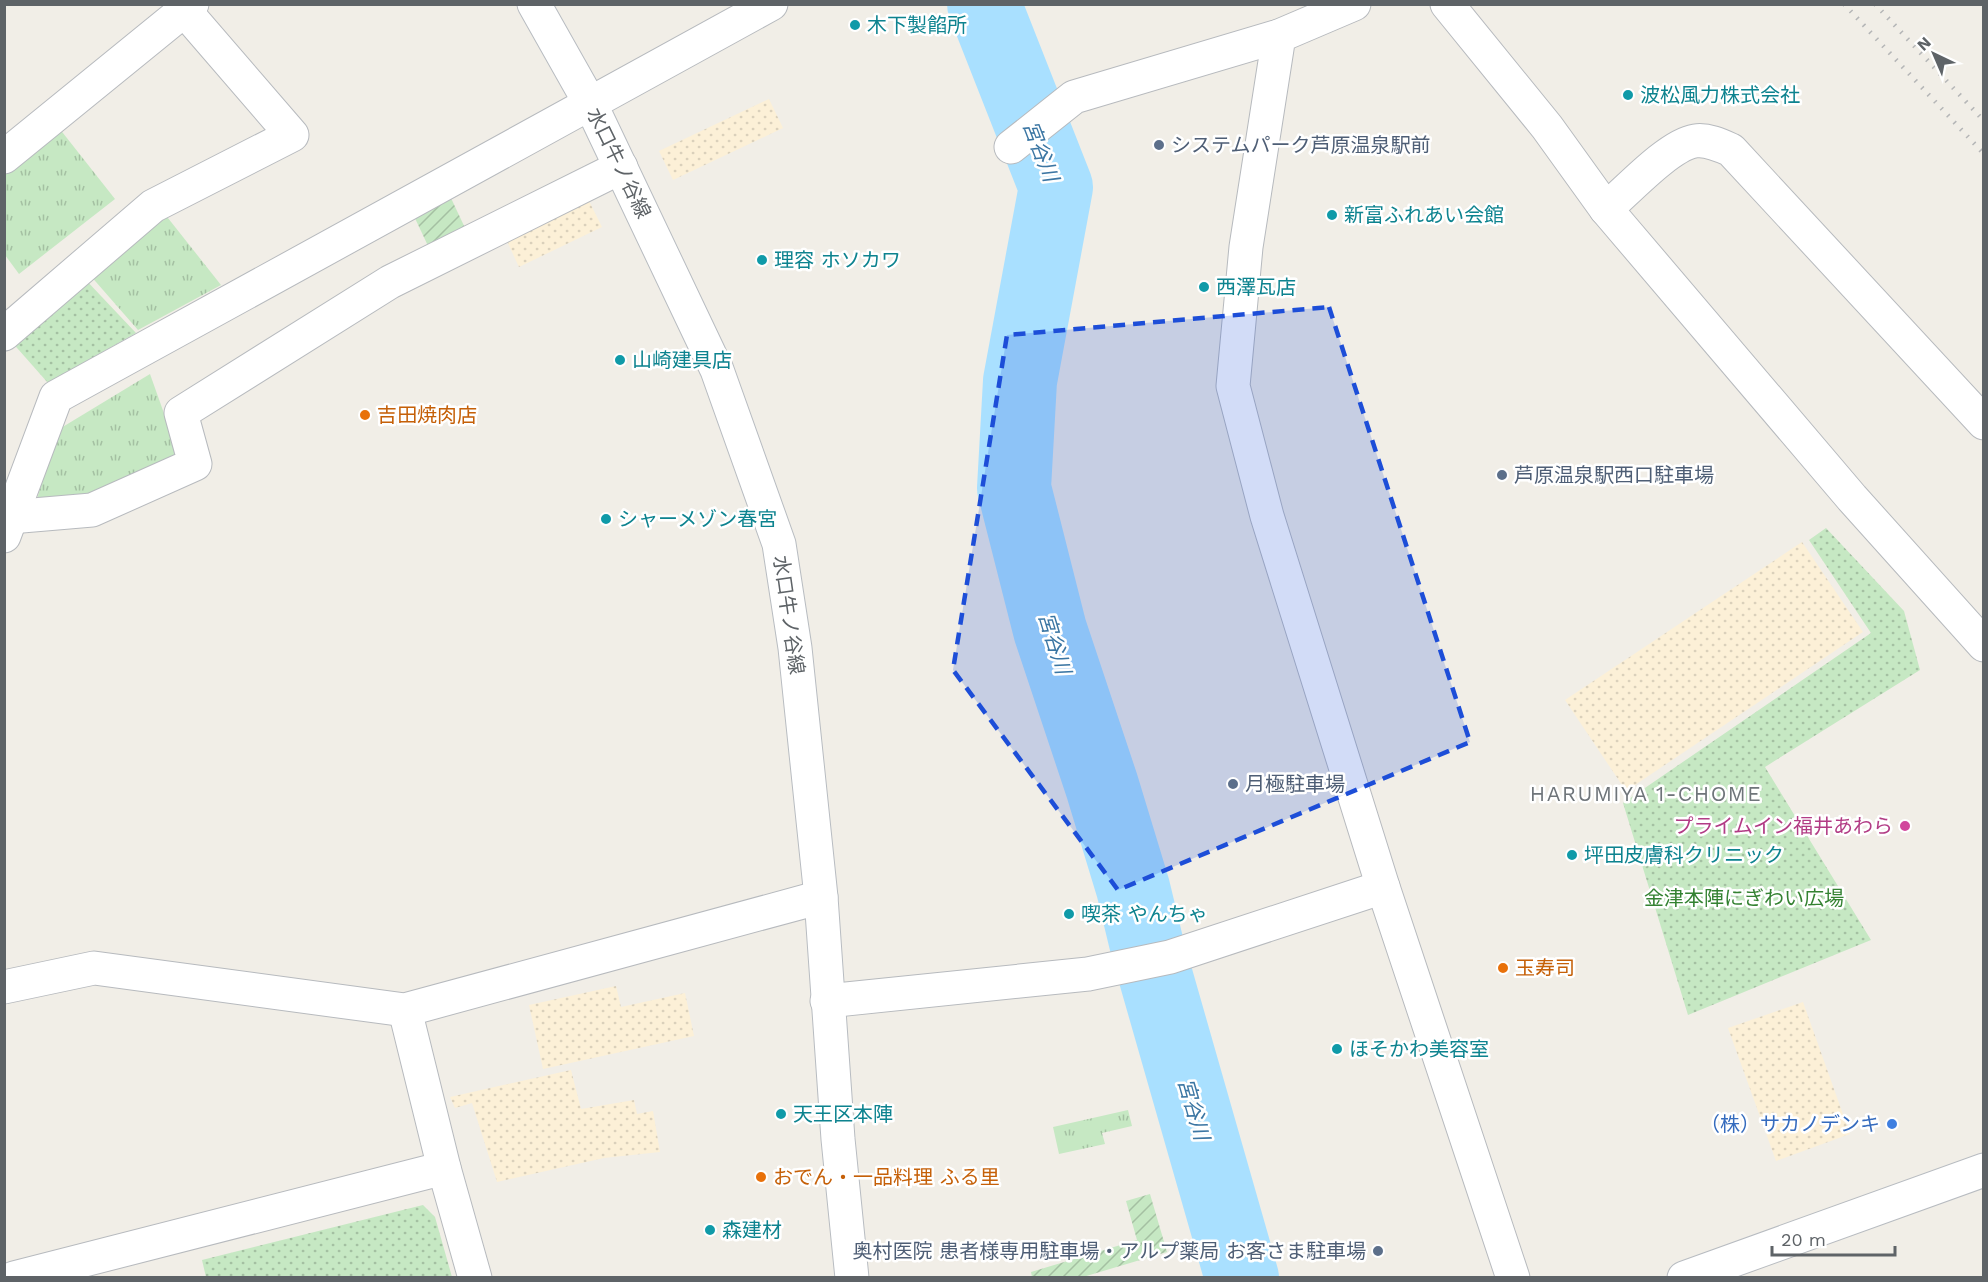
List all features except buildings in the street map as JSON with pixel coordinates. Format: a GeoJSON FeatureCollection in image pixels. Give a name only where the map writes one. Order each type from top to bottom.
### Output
{"type":"FeatureCollection","features":[{"type":"Feature","properties":{"kind":"street","name":"水口牛ノ谷線"},"geometry":{"type":"LineString","coordinates":[[534,4],[591,105],[717,370],[779,544],[795,648],[821,897],[827,1001],[852,1278]]}},
{"type":"Feature","properties":{"kind":"street"},"geometry":{"type":"LineString","coordinates":[[621,167],[390,282],[182,413],[195,464],[92,510],[6,521],[56,397],[591,105],[771,4]]}},
{"type":"Feature","properties":{"kind":"street"},"geometry":{"type":"LineString","coordinates":[[1015,143],[1074,97],[1279,36],[1354,4]]}},
{"type":"Feature","properties":{"kind":"street"},"geometry":{"type":"LineString","coordinates":[[1447,4],[1547,128],[1606,209],[1852,498],[1983,645]]}},
{"type":"Feature","properties":{"kind":"street"},"geometry":{"type":"LineString","coordinates":[[4,157],[188,8],[292,135],[153,206],[4,334]]}},
{"type":"Feature","properties":{"kind":"street"},"geometry":{"type":"LineString","coordinates":[[1279,36],[1246,247],[1233,386],[1266,516],[1383,887],[1513,1278]]}},
{"type":"Feature","properties":{"kind":"street"},"geometry":{"type":"LineString","coordinates":[[1606,209],[1676,148],[1696,141],[1714,143],[1731,150],[1983,423]]}},
{"type":"Feature","properties":{"kind":"street"},"geometry":{"type":"LineString","coordinates":[[827,1001],[1088,974],[1119,968],[1170,957],[1383,887]]}},
{"type":"Feature","properties":{"kind":"street"},"geometry":{"type":"LineString","coordinates":[[4,987],[94,968],[405,1010],[821,897]]}},
{"type":"Feature","properties":{"kind":"street"},"geometry":{"type":"LineString","coordinates":[[405,1010],[444,1168],[475,1278]]}},
{"type":"Feature","properties":{"kind":"street"},"geometry":{"type":"LineString","coordinates":[[14,1278],[117,1266],[444,1168]]}},
{"type":"Feature","properties":{"kind":"street"},"geometry":{"type":"LineString","coordinates":[[1684,1278],[1983,1170]]}},
{"type":"Feature","properties":{"kind":"highlighted area"},"geometry":{"type":"Polygon","coordinates":[[[1329,307],[1470,742],[1118,890],[953,670],[1007,335],[1329,307]]]}},
{"type":"Feature","properties":{"kind":"green space"},"geometry":{"type":"Polygon","coordinates":[[[59,128],[115,199],[19,274],[5,255],[5,172],[59,128]]]}},
{"type":"Feature","properties":{"kind":"green space"},"geometry":{"type":"Polygon","coordinates":[[[450,196],[466,230],[429,248],[413,214],[450,196]]]}},
{"type":"Feature","properties":{"kind":"green space"},"geometry":{"type":"Polygon","coordinates":[[[164,213],[221,285],[138,330],[89,274],[164,213]]]}},
{"type":"Feature","properties":{"kind":"green space"},"geometry":{"type":"Polygon","coordinates":[[[84,278],[136,333],[48,383],[10,340],[84,278]]]}},
{"type":"Feature","properties":{"kind":"green space"},"geometry":{"type":"Polygon","coordinates":[[[150,374],[182,464],[107,496],[36,503],[56,431],[150,374]]]}},
{"type":"Feature","properties":{"kind":"green space","name":"金津本陣にぎわい広場"},"geometry":{"type":"Polygon","coordinates":[[[1826,528],[1904,611],[1920,670],[1765,767],[1871,940],[1688,1015],[1623,803],[1871,633],[1809,540],[1826,528]]]}},
{"type":"Feature","properties":{"kind":"green space"},"geometry":{"type":"Polygon","coordinates":[[[1128,1110],[1132,1126],[1102,1133],[1105,1144],[1059,1154],[1053,1127],[1128,1110]]]}},
{"type":"Feature","properties":{"kind":"green space"},"geometry":{"type":"Polygon","coordinates":[[[1150,1194],[1167,1252],[1083,1277],[1032,1277],[1031,1272],[1137,1240],[1126,1201],[1150,1194]]]}},
{"type":"Feature","properties":{"kind":"green space"},"geometry":{"type":"Polygon","coordinates":[[[423,1205],[435,1217],[452,1277],[206,1277],[202,1260],[423,1205]]]}},
{"type":"Feature","properties":{"kind":"sand"},"geometry":{"type":"Polygon","coordinates":[[[769,99],[783,128],[673,180],[659,151],[769,99]]]}},
{"type":"Feature","properties":{"kind":"sand"},"geometry":{"type":"Polygon","coordinates":[[[586,195],[602,227],[519,267],[504,235],[586,195]]]}},
{"type":"Feature","properties":{"kind":"sand"},"geometry":{"type":"Polygon","coordinates":[[[1802,542],[1863,632],[1626,791],[1565,700],[1802,542]]]}},
{"type":"Feature","properties":{"kind":"sand"},"geometry":{"type":"Polygon","coordinates":[[[616,986],[621,1007],[685,993],[694,1036],[543,1069],[529,1005],[616,986]]]}},
{"type":"Feature","properties":{"kind":"sand"},"geometry":{"type":"Polygon","coordinates":[[[1803,1002],[1850,1134],[1776,1161],[1728,1028],[1803,1002]]]}},
{"type":"Feature","properties":{"kind":"sand"},"geometry":{"type":"Polygon","coordinates":[[[571,1070],[581,1109],[634,1100],[637,1114],[653,1111],[660,1152],[604,1158],[497,1182],[472,1103],[455,1108],[450,1097],[571,1070]]]}},
{"type":"Feature","properties":{"kind":"waterway","name":"宮谷川"},"geometry":{"type":"LineString","coordinates":[[984,4],[1056,187],[1020,381],[1014,488],[1050,630],[1133,888],[1147,946],[1242,1278]]}},
{"type":"Feature","properties":{"kind":"railway"},"geometry":{"type":"LineString","coordinates":[[1844,4],[1984,154]]}},
{"type":"Feature","properties":{"kind":"railway"},"geometry":{"type":"LineString","coordinates":[[1875,4],[1984,121]]}},
{"type":"Feature","properties":{"kind":"place","name":"木下製餡所"},"geometry":{"type":"Point","coordinates":[855,25]}},
{"type":"Feature","properties":{"kind":"place","name":"波松風力株式会社"},"geometry":{"type":"Point","coordinates":[1628,95]}},
{"type":"Feature","properties":{"kind":"place","name":"システムパーク芦原温泉駅前"},"geometry":{"type":"Point","coordinates":[1159,145]}},
{"type":"Feature","properties":{"kind":"place","name":"新富ふれあい会館"},"geometry":{"type":"Point","coordinates":[1332,215]}},
{"type":"Feature","properties":{"kind":"place","name":"理容 ホソカワ"},"geometry":{"type":"Point","coordinates":[762,260]}},
{"type":"Feature","properties":{"kind":"place","name":"西澤瓦店"},"geometry":{"type":"Point","coordinates":[1204,287]}},
{"type":"Feature","properties":{"kind":"place","name":"山崎建具店"},"geometry":{"type":"Point","coordinates":[620,360]}},
{"type":"Feature","properties":{"kind":"place","name":"吉田焼肉店"},"geometry":{"type":"Point","coordinates":[365,415]}},
{"type":"Feature","properties":{"kind":"place","name":"芦原温泉駅西口駐車場"},"geometry":{"type":"Point","coordinates":[1502,475]}},
{"type":"Feature","properties":{"kind":"place","name":"シャーメゾン春宮"},"geometry":{"type":"Point","coordinates":[606,519]}},
{"type":"Feature","properties":{"kind":"place","name":"月極駐車場"},"geometry":{"type":"Point","coordinates":[1233,784]}},
{"type":"Feature","properties":{"kind":"place","name":"プライムイン福井あわら"},"geometry":{"type":"Point","coordinates":[1905,826]}},
{"type":"Feature","properties":{"kind":"place","name":"坪田皮膚科クリニック"},"geometry":{"type":"Point","coordinates":[1572,855]}},
{"type":"Feature","properties":{"kind":"place","name":"喫茶 やんちゃ"},"geometry":{"type":"Point","coordinates":[1069,914]}},
{"type":"Feature","properties":{"kind":"place","name":"玉寿司"},"geometry":{"type":"Point","coordinates":[1503,968]}},
{"type":"Feature","properties":{"kind":"place","name":"ほそかわ美容室"},"geometry":{"type":"Point","coordinates":[1337,1049]}},
{"type":"Feature","properties":{"kind":"place","name":"天王区本陣"},"geometry":{"type":"Point","coordinates":[781,1114]}},
{"type":"Feature","properties":{"kind":"place","name":"（株）サカノデンキ"},"geometry":{"type":"Point","coordinates":[1892,1124]}},
{"type":"Feature","properties":{"kind":"place","name":"おでん・一品料理 ふる里"},"geometry":{"type":"Point","coordinates":[761,1177]}},
{"type":"Feature","properties":{"kind":"place","name":"森建材"},"geometry":{"type":"Point","coordinates":[710,1230]}},
{"type":"Feature","properties":{"kind":"place","name":"奥村医院 患者様専用駐車場・アルプ薬局 お客さま駐車場"},"geometry":{"type":"Point","coordinates":[1378,1251]}},
{"type":"Feature","properties":{"kind":"district","name":"HARUMIYA 1-CHOME"},"geometry":{"type":"Point","coordinates":[1646,793]}}]}
